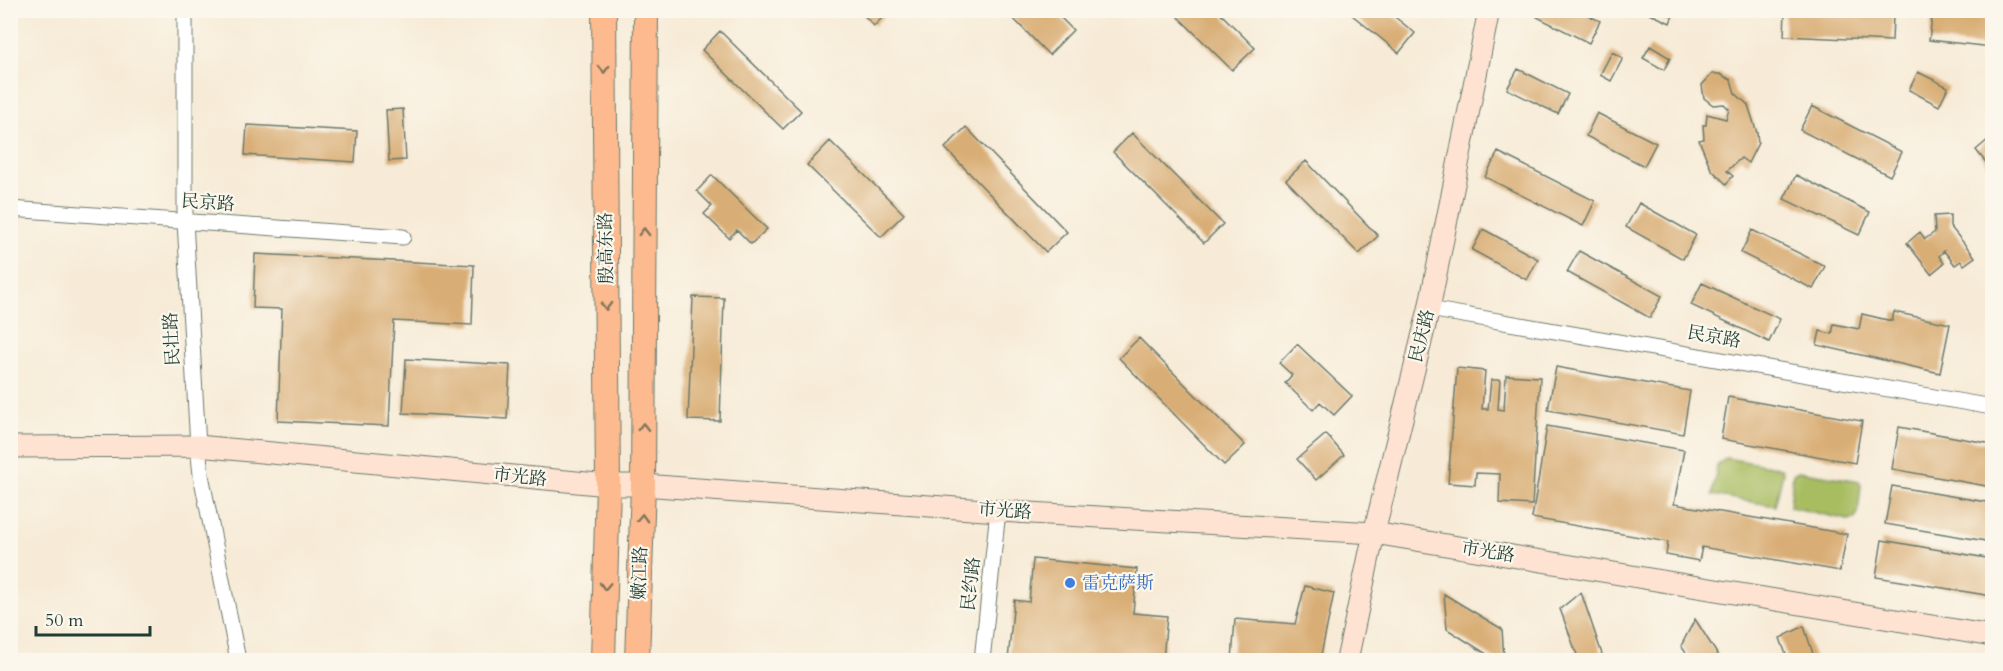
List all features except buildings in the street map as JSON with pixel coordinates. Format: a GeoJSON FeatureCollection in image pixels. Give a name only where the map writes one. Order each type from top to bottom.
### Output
{"type":"FeatureCollection","features":[{"type":"Feature","properties":{"kind":"main road","name":"殷高东路"},"geometry":{"type":"LineString","coordinates":[[604,10],[608,485]]}},
{"type":"Feature","properties":{"kind":"main road","name":"殷高东路"},"geometry":{"type":"LineString","coordinates":[[643,485],[646,10]]}},
{"type":"Feature","properties":{"kind":"main road","name":"嫩江路"},"geometry":{"type":"LineString","coordinates":[[603,660],[608,485]]}},
{"type":"Feature","properties":{"kind":"main road","name":"嫩江路"},"geometry":{"type":"LineString","coordinates":[[637,660],[643,485]]}},
{"type":"Feature","properties":{"kind":"street","name":"民壮路"},"geometry":{"type":"LineString","coordinates":[[185,10],[185,221],[198,446],[201,475],[238,660]]}},
{"type":"Feature","properties":{"kind":"street","name":"民庆路"},"geometry":{"type":"LineString","coordinates":[[1347,660],[1374,533],[1429,309],[1489,10]]}},
{"type":"Feature","properties":{"kind":"street","name":"民京路"},"geometry":{"type":"LineString","coordinates":[[10,209],[403,237]]}},
{"type":"Feature","properties":{"kind":"street","name":"民京路"},"geometry":{"type":"LineString","coordinates":[[1429,309],[1992,407]]}},
{"type":"Feature","properties":{"kind":"street","name":"市光路"},"geometry":{"type":"LineString","coordinates":[[10,447],[198,446],[608,485],[643,485],[998,511],[1374,533],[1992,636]]}},
{"type":"Feature","properties":{"kind":"street","name":"民约路"},"geometry":{"type":"LineString","coordinates":[[982,660],[998,511]]}},
{"type":"Feature","properties":{"kind":"green space"},"geometry":{"type":"Polygon","coordinates":[[[1726,458],[1781,468],[1783,472],[1775,506],[1712,495],[1717,466],[1726,458]]]}},
{"type":"Feature","properties":{"kind":"green space"},"geometry":{"type":"Polygon","coordinates":[[[1798,471],[1859,481],[1861,485],[1858,513],[1854,519],[1848,520],[1790,507],[1793,474],[1798,471]]]}},
{"type":"Feature","properties":{"kind":"place","name":"雷克萨斯"},"geometry":{"type":"Point","coordinates":[1070,583]}}]}
